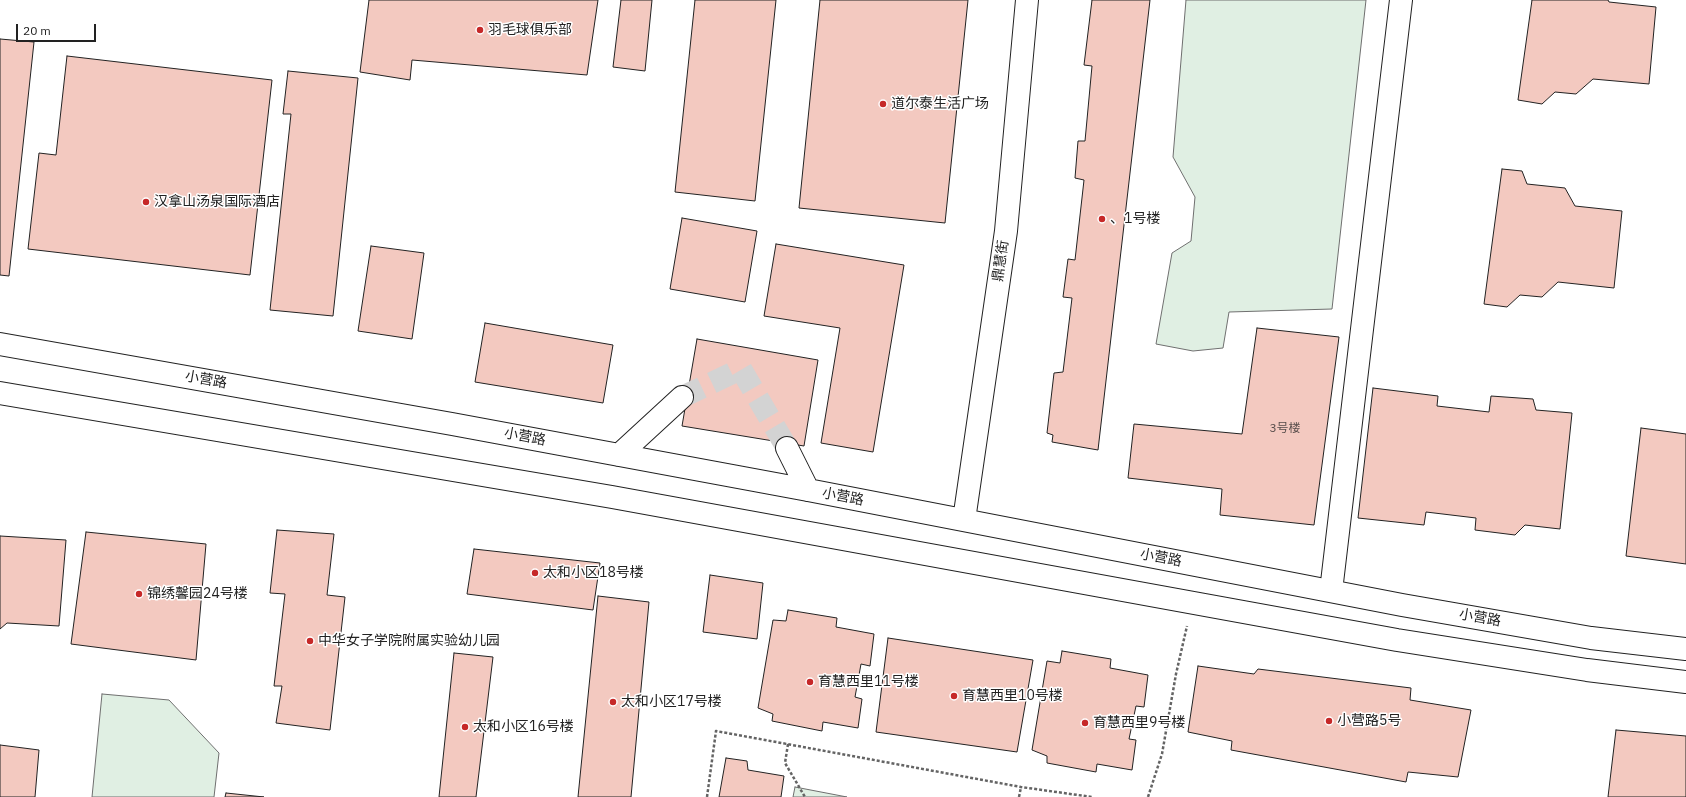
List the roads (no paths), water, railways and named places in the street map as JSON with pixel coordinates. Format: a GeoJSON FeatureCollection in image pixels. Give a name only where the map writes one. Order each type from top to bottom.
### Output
{"type":"FeatureCollection","features":[{"type":"Feature","properties":{"kind":"street","name":"鼎慧街"},"geometry":{"type":"LineString","coordinates":[[964,520],[1006,231],[1027,0]]}},
{"type":"Feature","properties":{"kind":"street"},"geometry":{"type":"LineString","coordinates":[[1331,591],[1401,0]]}},
{"type":"Feature","properties":{"kind":"street","name":"小营路"},"geometry":{"type":"LineString","coordinates":[[0,344],[354,406],[808,490],[1410,606],[1591,638],[1686,649]]}},
{"type":"Feature","properties":{"kind":"street"},"geometry":{"type":"LineString","coordinates":[[0,393],[620,498],[1443,647],[1587,670],[1686,682]]}},
{"type":"Feature","properties":{"kind":"street"},"geometry":{"type":"LineString","coordinates":[[619,455],[682,397]]}},
{"type":"Feature","properties":{"kind":"street"},"geometry":{"type":"LineString","coordinates":[[787,448],[808,490]]}},
{"type":"Feature","properties":{"kind":"tunnel"},"geometry":{"type":"LineString","coordinates":[[682,397],[741,369],[787,448]]}},
{"type":"Feature","properties":{"kind":"place","name":"羽毛球俱乐部"},"geometry":{"type":"Point","coordinates":[480,30]}},
{"type":"Feature","properties":{"kind":"place","name":"道尔泰生活广场"},"geometry":{"type":"Point","coordinates":[883,104]}},
{"type":"Feature","properties":{"kind":"place","name":"汉拿山汤泉国际酒店"},"geometry":{"type":"Point","coordinates":[146,202]}},
{"type":"Feature","properties":{"kind":"place","name":"、1号楼"},"geometry":{"type":"Point","coordinates":[1102,219]}},
{"type":"Feature","properties":{"kind":"place","name":"太和小区18号楼"},"geometry":{"type":"Point","coordinates":[535,573]}},
{"type":"Feature","properties":{"kind":"place","name":"锦绣馨园24号楼"},"geometry":{"type":"Point","coordinates":[139,594]}},
{"type":"Feature","properties":{"kind":"place","name":"中华女子学院附属实验幼儿园"},"geometry":{"type":"Point","coordinates":[310,641]}},
{"type":"Feature","properties":{"kind":"place","name":"育慧西里11号楼"},"geometry":{"type":"Point","coordinates":[810,682]}},
{"type":"Feature","properties":{"kind":"place","name":"育慧西里10号楼"},"geometry":{"type":"Point","coordinates":[954,696]}},
{"type":"Feature","properties":{"kind":"place","name":"太和小区17号楼"},"geometry":{"type":"Point","coordinates":[613,702]}},
{"type":"Feature","properties":{"kind":"place","name":"小营路5号"},"geometry":{"type":"Point","coordinates":[1329,721]}},
{"type":"Feature","properties":{"kind":"place","name":"育慧西里9号楼"},"geometry":{"type":"Point","coordinates":[1085,723]}},
{"type":"Feature","properties":{"kind":"place","name":"太和小区16号楼"},"geometry":{"type":"Point","coordinates":[465,727]}}]}
